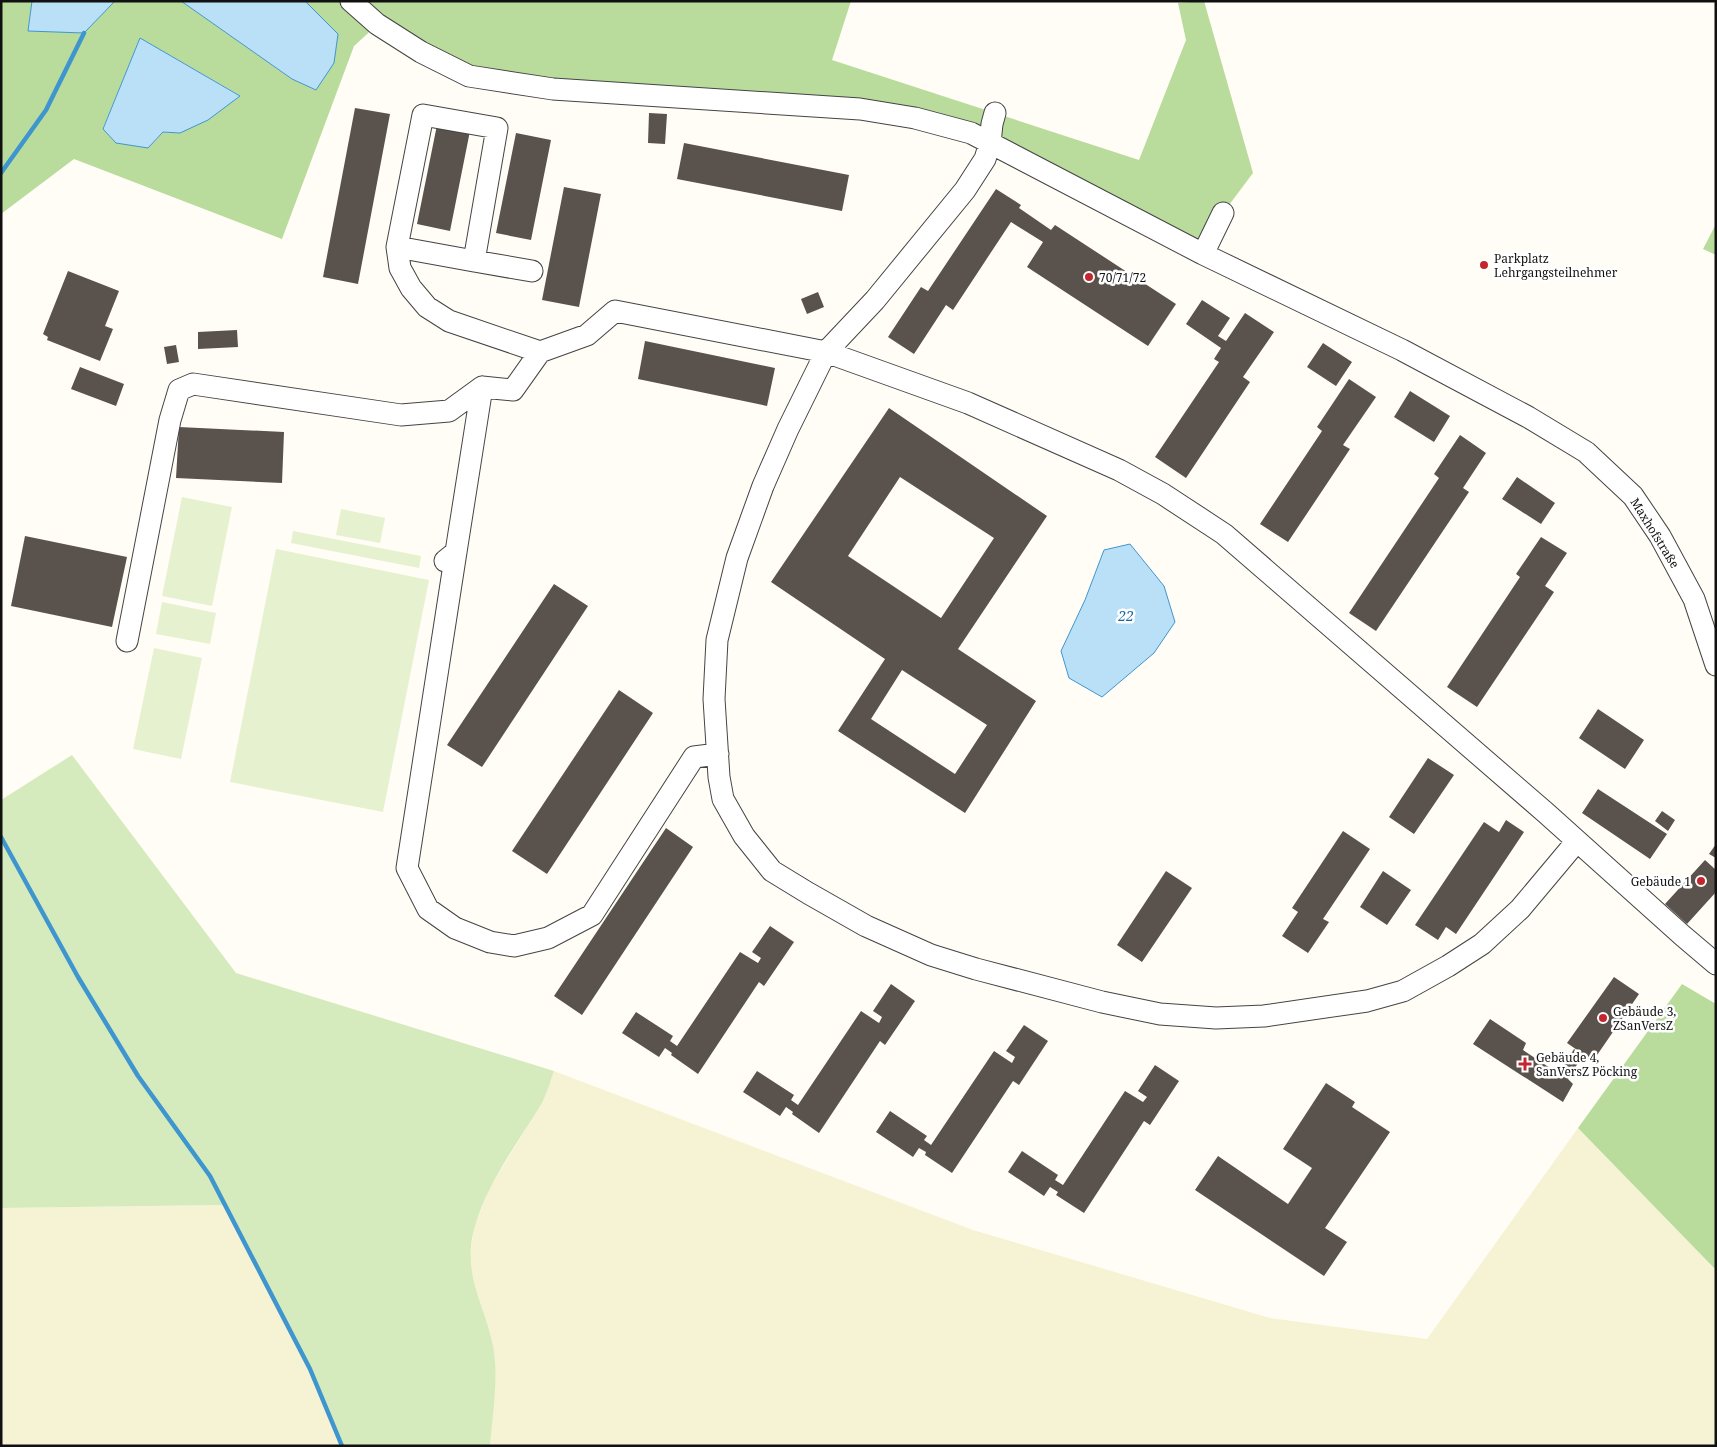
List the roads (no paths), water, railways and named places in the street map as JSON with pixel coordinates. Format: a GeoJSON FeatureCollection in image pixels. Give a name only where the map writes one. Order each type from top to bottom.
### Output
{"type":"FeatureCollection","features":[{"type":"Feature","properties":{"kind":"street","name":"Maxhofstraße"},"geometry":{"type":"LineString","coordinates":[[351,1],[377,24],[421,52],[469,76],[553,89],[860,108],[915,118],[971,132],[1203,254],[1402,350],[1528,417],[1586,452],[1633,496],[1660,536],[1694,599],[1716,665]]}},
{"type":"Feature","properties":{"kind":"street"},"geometry":{"type":"LineString","coordinates":[[995,114],[985,159],[965,190],[875,300],[826,352],[788,429],[763,486],[736,558],[717,640],[714,699],[719,777],[724,799],[744,836],[772,871],[818,900],[866,926],[931,955],[1102,1002],[1160,1014],[1216,1018],[1264,1016],[1367,1001],[1402,991],[1448,966],[1482,944],[1520,909],[1577,841]]}},
{"type":"Feature","properties":{"kind":"street"},"geometry":{"type":"LineString","coordinates":[[474,261],[497,128],[423,115],[397,247],[400,268],[410,288],[426,307],[449,321],[540,352]]}},
{"type":"Feature","properties":{"kind":"street"},"geometry":{"type":"LineString","coordinates":[[1203,254],[1223,214]]}},
{"type":"Feature","properties":{"kind":"street"},"geometry":{"type":"LineString","coordinates":[[397,247],[532,271]]}},
{"type":"Feature","properties":{"kind":"street"},"geometry":{"type":"LineString","coordinates":[[128,640],[170,420],[178,390],[194,384],[401,415],[449,411],[482,387],[513,390],[540,352],[587,335],[615,311],[826,352],[968,403],[1119,470],[1170,499],[1224,534],[1716,964]]}},
{"type":"Feature","properties":{"kind":"street"},"geometry":{"type":"LineString","coordinates":[[482,387],[449,558],[407,868],[428,909],[455,928],[490,942],[514,946],[548,938],[592,915],[694,756],[718,754]]}},
{"type":"Feature","properties":{"kind":"water"},"geometry":{"type":"Polygon","coordinates":[[[32,1],[115,1],[84,33],[28,31],[32,1]]]}},
{"type":"Feature","properties":{"kind":"water"},"geometry":{"type":"Polygon","coordinates":[[[181,1],[305,1],[338,34],[334,63],[316,90],[292,79],[181,1]]]}},
{"type":"Feature","properties":{"kind":"water"},"geometry":{"type":"Polygon","coordinates":[[[140,38],[240,96],[208,120],[180,133],[163,132],[148,148],[116,143],[103,129],[140,38]]]}},
{"type":"Feature","properties":{"kind":"water","name":"22"},"geometry":{"type":"Polygon","coordinates":[[[1130,544],[1164,586],[1175,622],[1154,653],[1102,697],[1069,678],[1061,651],[1085,600],[1104,550],[1130,544]]]}},
{"type":"Feature","properties":{"kind":"waterway"},"geometry":{"type":"LineString","coordinates":[[1,173],[46,110],[84,33]]}},
{"type":"Feature","properties":{"kind":"waterway"},"geometry":{"type":"LineString","coordinates":[[1,837],[78,977],[138,1076],[210,1176],[310,1369],[342,1446]]}},
{"type":"Feature","properties":{"kind":"place","name":"Parkplatz Lehrgangsteilnehmer"},"geometry":{"type":"Point","coordinates":[1484,265]}},
{"type":"Feature","properties":{"kind":"place","name":"70/71/72"},"geometry":{"type":"Point","coordinates":[1089,277]}},
{"type":"Feature","properties":{"kind":"place","name":"Gebäude 1"},"geometry":{"type":"Point","coordinates":[1701,881]}},
{"type":"Feature","properties":{"kind":"place","name":"Gebäude 3, ZSanVersZ"},"geometry":{"type":"Point","coordinates":[1603,1018]}},
{"type":"Feature","properties":{"kind":"place","name":"Gebäude 4, SanVersZ Pöcking"},"geometry":{"type":"Point","coordinates":[1525,1064]}}]}
